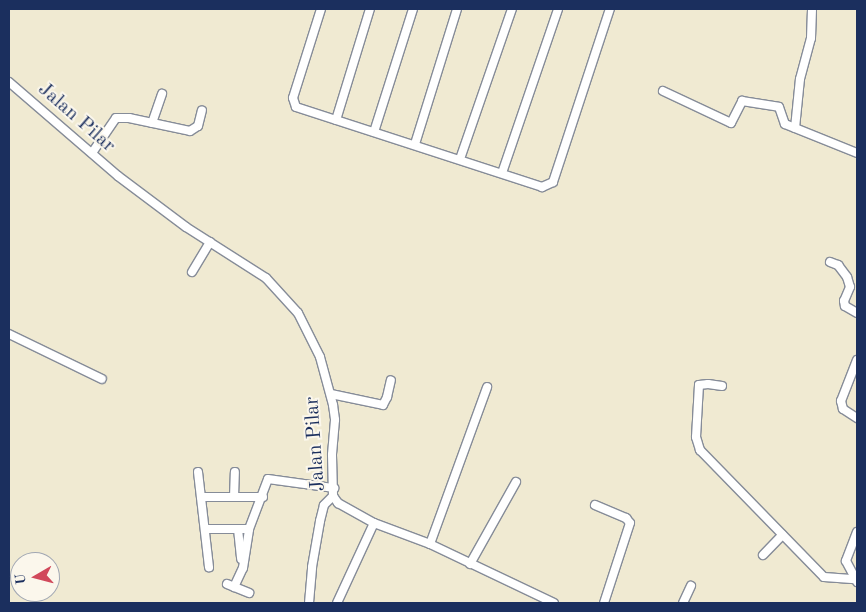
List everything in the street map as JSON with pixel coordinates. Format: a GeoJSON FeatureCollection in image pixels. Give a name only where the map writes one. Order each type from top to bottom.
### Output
{"type":"FeatureCollection","features":[{"type":"Feature","properties":{"kind":"street"},"geometry":{"type":"LineString","coordinates":[[321,9],[293,98],[296,108],[415,144],[542,187],[553,182],[610,9]]}},
{"type":"Feature","properties":{"kind":"street"},"geometry":{"type":"LineString","coordinates":[[336,120],[370,9]]}},
{"type":"Feature","properties":{"kind":"street"},"geometry":{"type":"LineString","coordinates":[[374,132],[413,9]]}},
{"type":"Feature","properties":{"kind":"street"},"geometry":{"type":"LineString","coordinates":[[415,144],[457,9]]}},
{"type":"Feature","properties":{"kind":"street"},"geometry":{"type":"LineString","coordinates":[[460,160],[512,9]]}},
{"type":"Feature","properties":{"kind":"street"},"geometry":{"type":"LineString","coordinates":[[502,173],[558,9]]}},
{"type":"Feature","properties":{"kind":"street"},"geometry":{"type":"LineString","coordinates":[[795,128],[800,79],[811,38],[812,9]]}},
{"type":"Feature","properties":{"kind":"street","name":"Jalan Pilar"},"geometry":{"type":"LineString","coordinates":[[9,82],[148,198],[210,242],[266,278],[298,313],[320,357],[331,394],[335,420],[332,455],[333,492],[338,503],[374,523],[430,544],[554,603]]}},
{"type":"Feature","properties":{"kind":"street"},"geometry":{"type":"LineString","coordinates":[[663,92],[731,123],[742,101],[779,107],[784,122],[857,153]]}},
{"type":"Feature","properties":{"kind":"street"},"geometry":{"type":"LineString","coordinates":[[152,123],[162,94]]}},
{"type":"Feature","properties":{"kind":"street"},"geometry":{"type":"LineString","coordinates":[[92,153],[116,118],[190,131],[198,126],[202,110]]}},
{"type":"Feature","properties":{"kind":"street"},"geometry":{"type":"LineString","coordinates":[[192,272],[210,242]]}},
{"type":"Feature","properties":{"kind":"street"},"geometry":{"type":"LineString","coordinates":[[830,262],[838,265],[847,277],[850,286],[844,301],[846,306],[857,313]]}},
{"type":"Feature","properties":{"kind":"street"},"geometry":{"type":"LineString","coordinates":[[9,334],[102,379]]}},
{"type":"Feature","properties":{"kind":"street"},"geometry":{"type":"LineString","coordinates":[[857,360],[842,405],[857,418]]}},
{"type":"Feature","properties":{"kind":"street"},"geometry":{"type":"LineString","coordinates":[[331,394],[382,404],[387,398],[390,380]]}},
{"type":"Feature","properties":{"kind":"street"},"geometry":{"type":"LineString","coordinates":[[722,386],[708,384],[699,386],[697,444],[824,577],[856,580]]}},
{"type":"Feature","properties":{"kind":"street"},"geometry":{"type":"LineString","coordinates":[[430,544],[488,387]]}},
{"type":"Feature","properties":{"kind":"street"},"geometry":{"type":"LineString","coordinates":[[198,472],[209,567]]}},
{"type":"Feature","properties":{"kind":"street"},"geometry":{"type":"LineString","coordinates":[[234,497],[235,472]]}},
{"type":"Feature","properties":{"kind":"street"},"geometry":{"type":"LineString","coordinates":[[249,593],[231,586],[242,568],[249,529],[268,480],[333,492],[324,505],[320,521],[312,567],[309,603]]}},
{"type":"Feature","properties":{"kind":"street"},"geometry":{"type":"LineString","coordinates":[[470,564],[516,482]]}},
{"type":"Feature","properties":{"kind":"street"},"geometry":{"type":"LineString","coordinates":[[201,497],[263,497]]}},
{"type":"Feature","properties":{"kind":"street"},"geometry":{"type":"LineString","coordinates":[[595,505],[626,518],[630,523],[604,603]]}},
{"type":"Feature","properties":{"kind":"street"},"geometry":{"type":"LineString","coordinates":[[337,603],[374,523]]}},
{"type":"Feature","properties":{"kind":"street"},"geometry":{"type":"LineString","coordinates":[[205,529],[249,529]]}},
{"type":"Feature","properties":{"kind":"street"},"geometry":{"type":"LineString","coordinates":[[238,529],[242,568]]}},
{"type":"Feature","properties":{"kind":"street"},"geometry":{"type":"LineString","coordinates":[[856,580],[846,560],[857,532]]}},
{"type":"Feature","properties":{"kind":"street"},"geometry":{"type":"LineString","coordinates":[[762,555],[782,535]]}},
{"type":"Feature","properties":{"kind":"street"},"geometry":{"type":"LineString","coordinates":[[683,603],[692,586]]}}]}
